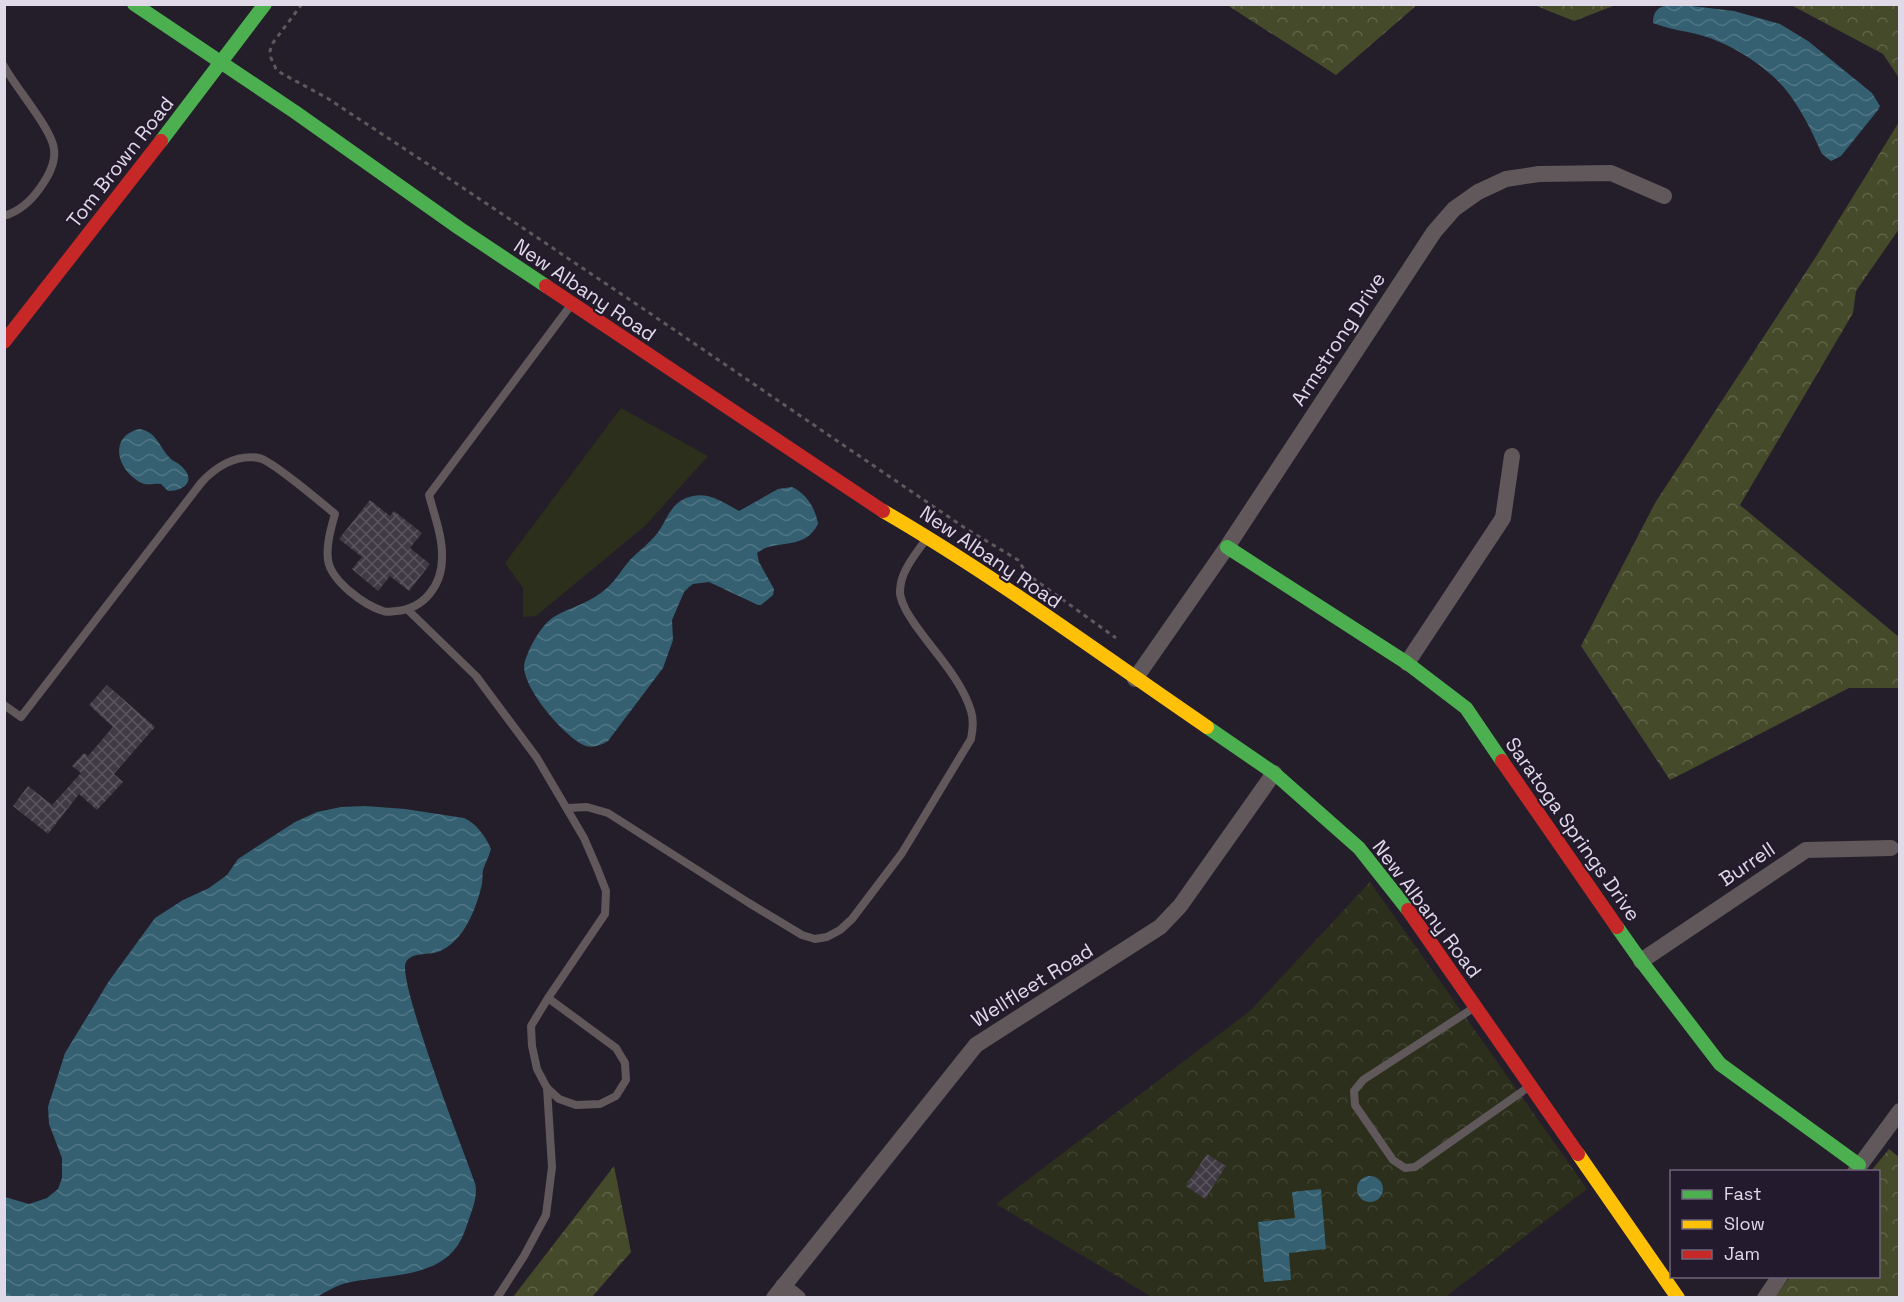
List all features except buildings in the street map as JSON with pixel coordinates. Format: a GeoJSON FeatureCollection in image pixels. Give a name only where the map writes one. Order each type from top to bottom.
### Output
{"type":"FeatureCollection","features":[{"type":"Feature","properties":{"kind":"street","name":"New Albany Road"},"geometry":{"type":"LineString","coordinates":[[134,4],[294,111],[459,228],[867,501],[928,537],[999,584],[1274,773],[1359,848],[1405,905],[1678,1298]]}},
{"type":"Feature","properties":{"kind":"street","name":"Tom Brown Road"},"geometry":{"type":"LineString","coordinates":[[4,342],[221,64],[265,4]]}},
{"type":"Feature","properties":{"kind":"street","name":"Armstrong Drive"},"geometry":{"type":"LineString","coordinates":[[1135,679],[1227,547],[1434,232],[1454,209],[1478,192],[1506,179],[1539,174],[1611,173],[1664,196]]}},
{"type":"Feature","properties":{"kind":"street"},"geometry":{"type":"LineString","coordinates":[[1407,663],[1503,518],[1512,456]]}},
{"type":"Feature","properties":{"kind":"street","name":"Saratoga Springs Drive"},"geometry":{"type":"LineString","coordinates":[[1227,547],[1407,663],[1466,708],[1641,961],[1720,1064],[1857,1168]]}},
{"type":"Feature","properties":{"kind":"street","name":"Wellfleet Road"},"geometry":{"type":"LineString","coordinates":[[778,1292],[976,1045],[1160,927],[1180,906],[1274,773]]}},
{"type":"Feature","properties":{"kind":"street","name":"Burrell"},"geometry":{"type":"LineString","coordinates":[[1641,961],[1806,850],[1892,848]]}},
{"type":"Feature","properties":{"kind":"street"},"geometry":{"type":"LineString","coordinates":[[1857,1168],[1899,1111]]}},
{"type":"Feature","properties":{"kind":"street"},"geometry":{"type":"LineString","coordinates":[[1765,1298],[1779,1278]]}},
{"type":"Feature","properties":{"kind":"street"},"geometry":{"type":"LineString","coordinates":[[778,1292],[798,1298]]}},
{"type":"Feature","properties":{"kind":"lane"},"geometry":{"type":"LineString","coordinates":[[4,66],[48,132],[54,147],[54,157],[49,174],[35,195],[22,208],[4,216]]}},
{"type":"Feature","properties":{"kind":"lane"},"geometry":{"type":"LineString","coordinates":[[4,705],[21,717],[212,471],[226,463],[247,458],[262,459],[335,514],[330,530],[328,560],[337,580],[352,594],[384,612],[408,610],[424,601],[439,581],[442,557],[429,495],[572,304]]}},
{"type":"Feature","properties":{"kind":"lane"},"geometry":{"type":"LineString","coordinates":[[568,808],[587,807],[608,813],[802,935],[815,939],[827,937],[840,930],[858,913],[902,853],[971,739],[972,713],[967,699],[905,609],[900,593],[903,576],[928,537]]}},
{"type":"Feature","properties":{"kind":"lane"},"geometry":{"type":"LineString","coordinates":[[408,610],[476,676],[537,758],[584,838],[606,891],[605,914],[548,998],[531,1026],[531,1046],[537,1069],[547,1088],[560,1099],[576,1105],[600,1104],[616,1096],[626,1080],[625,1063],[616,1048],[548,998]]}},
{"type":"Feature","properties":{"kind":"lane"},"geometry":{"type":"LineString","coordinates":[[1475,1007],[1363,1080],[1354,1091],[1355,1106],[1393,1160],[1405,1168],[1415,1167],[1530,1086]]}},
{"type":"Feature","properties":{"kind":"lane"},"geometry":{"type":"LineString","coordinates":[[497,1298],[524,1256],[546,1215],[552,1167],[547,1088]]}},
{"type":"Feature","properties":{"kind":"path"},"geometry":{"type":"LineString","coordinates":[[302,4],[272,44],[270,51],[273,64],[281,73],[327,98],[414,155],[965,528],[1018,560],[1027,574],[1116,638]]}},
{"type":"Feature","properties":{"kind":"green space"},"geometry":{"type":"Polygon","coordinates":[[[1227,5],[1417,5],[1336,75],[1227,5]]]}},
{"type":"Feature","properties":{"kind":"green space"},"geometry":{"type":"Polygon","coordinates":[[[1534,5],[1616,5],[1574,21],[1534,5]]]}},
{"type":"Feature","properties":{"kind":"green space"},"geometry":{"type":"Polygon","coordinates":[[[1791,5],[1899,5],[1899,78],[1883,54],[1791,5]]]}},
{"type":"Feature","properties":{"kind":"green space"},"geometry":{"type":"Polygon","coordinates":[[[1899,122],[1899,229],[1856,291],[1853,313],[1740,505],[1899,637],[1899,688],[1849,688],[1670,780],[1581,646],[1655,503],[1817,255],[1899,122]]]}},
{"type":"Feature","properties":{"kind":"green space"},"geometry":{"type":"Polygon","coordinates":[[[621,408],[708,456],[646,525],[536,616],[523,617],[523,588],[505,563],[621,408]]]}},
{"type":"Feature","properties":{"kind":"green space"},"geometry":{"type":"Polygon","coordinates":[[[1370,882],[1587,1189],[1444,1298],[1152,1297],[996,1204],[1250,1011],[1370,882]]]}},
{"type":"Feature","properties":{"kind":"green space"},"geometry":{"type":"Polygon","coordinates":[[[1889,1149],[1899,1157],[1899,1297],[1774,1298],[1789,1278],[1880,1278],[1880,1170],[1872,1170],[1889,1149]]]}},
{"type":"Feature","properties":{"kind":"green space"},"geometry":{"type":"Polygon","coordinates":[[[614,1166],[631,1252],[592,1297],[513,1297],[614,1166]]]}},
{"type":"Feature","properties":{"kind":"water"},"geometry":{"type":"Polygon","coordinates":[[[1683,5],[1734,11],[1780,24],[1808,41],[1872,93],[1880,106],[1878,110],[1841,156],[1831,161],[1822,154],[1806,120],[1787,91],[1767,71],[1719,41],[1653,23],[1656,12],[1662,7],[1683,5]]]}},
{"type":"Feature","properties":{"kind":"water"},"geometry":{"type":"Polygon","coordinates":[[[139,429],[153,436],[170,458],[185,470],[188,475],[187,483],[180,489],[168,491],[161,484],[142,483],[127,471],[122,463],[120,447],[123,439],[129,433],[139,429]]]}},
{"type":"Feature","properties":{"kind":"water"},"geometry":{"type":"Polygon","coordinates":[[[792,487],[810,502],[818,524],[812,533],[797,542],[772,546],[757,553],[759,562],[774,589],[773,595],[758,605],[709,582],[693,584],[684,592],[672,620],[673,640],[663,668],[608,741],[597,746],[586,746],[567,733],[536,696],[528,683],[525,671],[525,661],[530,648],[547,622],[607,588],[630,560],[656,535],[672,509],[684,499],[699,495],[706,496],[739,511],[778,489],[792,487]]]}},
{"type":"Feature","properties":{"kind":"water"},"geometry":{"type":"Polygon","coordinates":[[[341,807],[405,809],[464,818],[480,831],[491,849],[483,870],[482,886],[475,907],[461,933],[440,951],[413,956],[406,962],[411,1000],[475,1183],[473,1206],[458,1245],[437,1264],[409,1273],[347,1283],[317,1297],[5,1297],[5,1197],[29,1204],[47,1198],[58,1189],[62,1178],[62,1158],[49,1124],[48,1107],[65,1053],[109,981],[155,918],[183,900],[209,888],[227,875],[238,859],[295,822],[317,812],[341,807]]]}},
{"type":"Feature","properties":{"kind":"water"},"geometry":{"type":"Polygon","coordinates":[[[1370,1176],[1379,1180],[1383,1189],[1379,1198],[1370,1202],[1361,1198],[1357,1189],[1361,1180],[1370,1176]]]}},
{"type":"Feature","properties":{"kind":"water"},"geometry":{"type":"Polygon","coordinates":[[[1321,1189],[1326,1249],[1289,1253],[1291,1280],[1264,1282],[1258,1222],[1295,1218],[1292,1192],[1321,1189]]]}},
{"type":"Feature","properties":{"kind":"traffic: fast"},"geometry":{"type":"LineString","coordinates":[[134,4],[295,112],[459,228],[546,286]]}},
{"type":"Feature","properties":{"kind":"traffic: fast"},"geometry":{"type":"LineString","coordinates":[[161,141],[265,4]]}},
{"type":"Feature","properties":{"kind":"traffic: fast"},"geometry":{"type":"LineString","coordinates":[[1227,547],[1407,663],[1466,708],[1502,761]]}},
{"type":"Feature","properties":{"kind":"traffic: fast"},"geometry":{"type":"LineString","coordinates":[[1207,727],[1274,773],[1359,848],[1408,910]]}},
{"type":"Feature","properties":{"kind":"traffic: fast"},"geometry":{"type":"LineString","coordinates":[[1617,927],[1720,1064],[1859,1165]]}},
{"type":"Feature","properties":{"kind":"traffic: slow"},"geometry":{"type":"LineString","coordinates":[[883,511],[1007,589],[1207,727]]}},
{"type":"Feature","properties":{"kind":"traffic: slow"},"geometry":{"type":"LineString","coordinates":[[1578,1154],[1678,1298]]}},
{"type":"Feature","properties":{"kind":"traffic: jam"},"geometry":{"type":"LineString","coordinates":[[4,342],[161,141]]}},
{"type":"Feature","properties":{"kind":"traffic: jam"},"geometry":{"type":"LineString","coordinates":[[546,286],[883,511]]}},
{"type":"Feature","properties":{"kind":"traffic: jam"},"geometry":{"type":"LineString","coordinates":[[1502,761],[1617,927]]}},
{"type":"Feature","properties":{"kind":"traffic: jam"},"geometry":{"type":"LineString","coordinates":[[1408,910],[1578,1154]]}}]}
